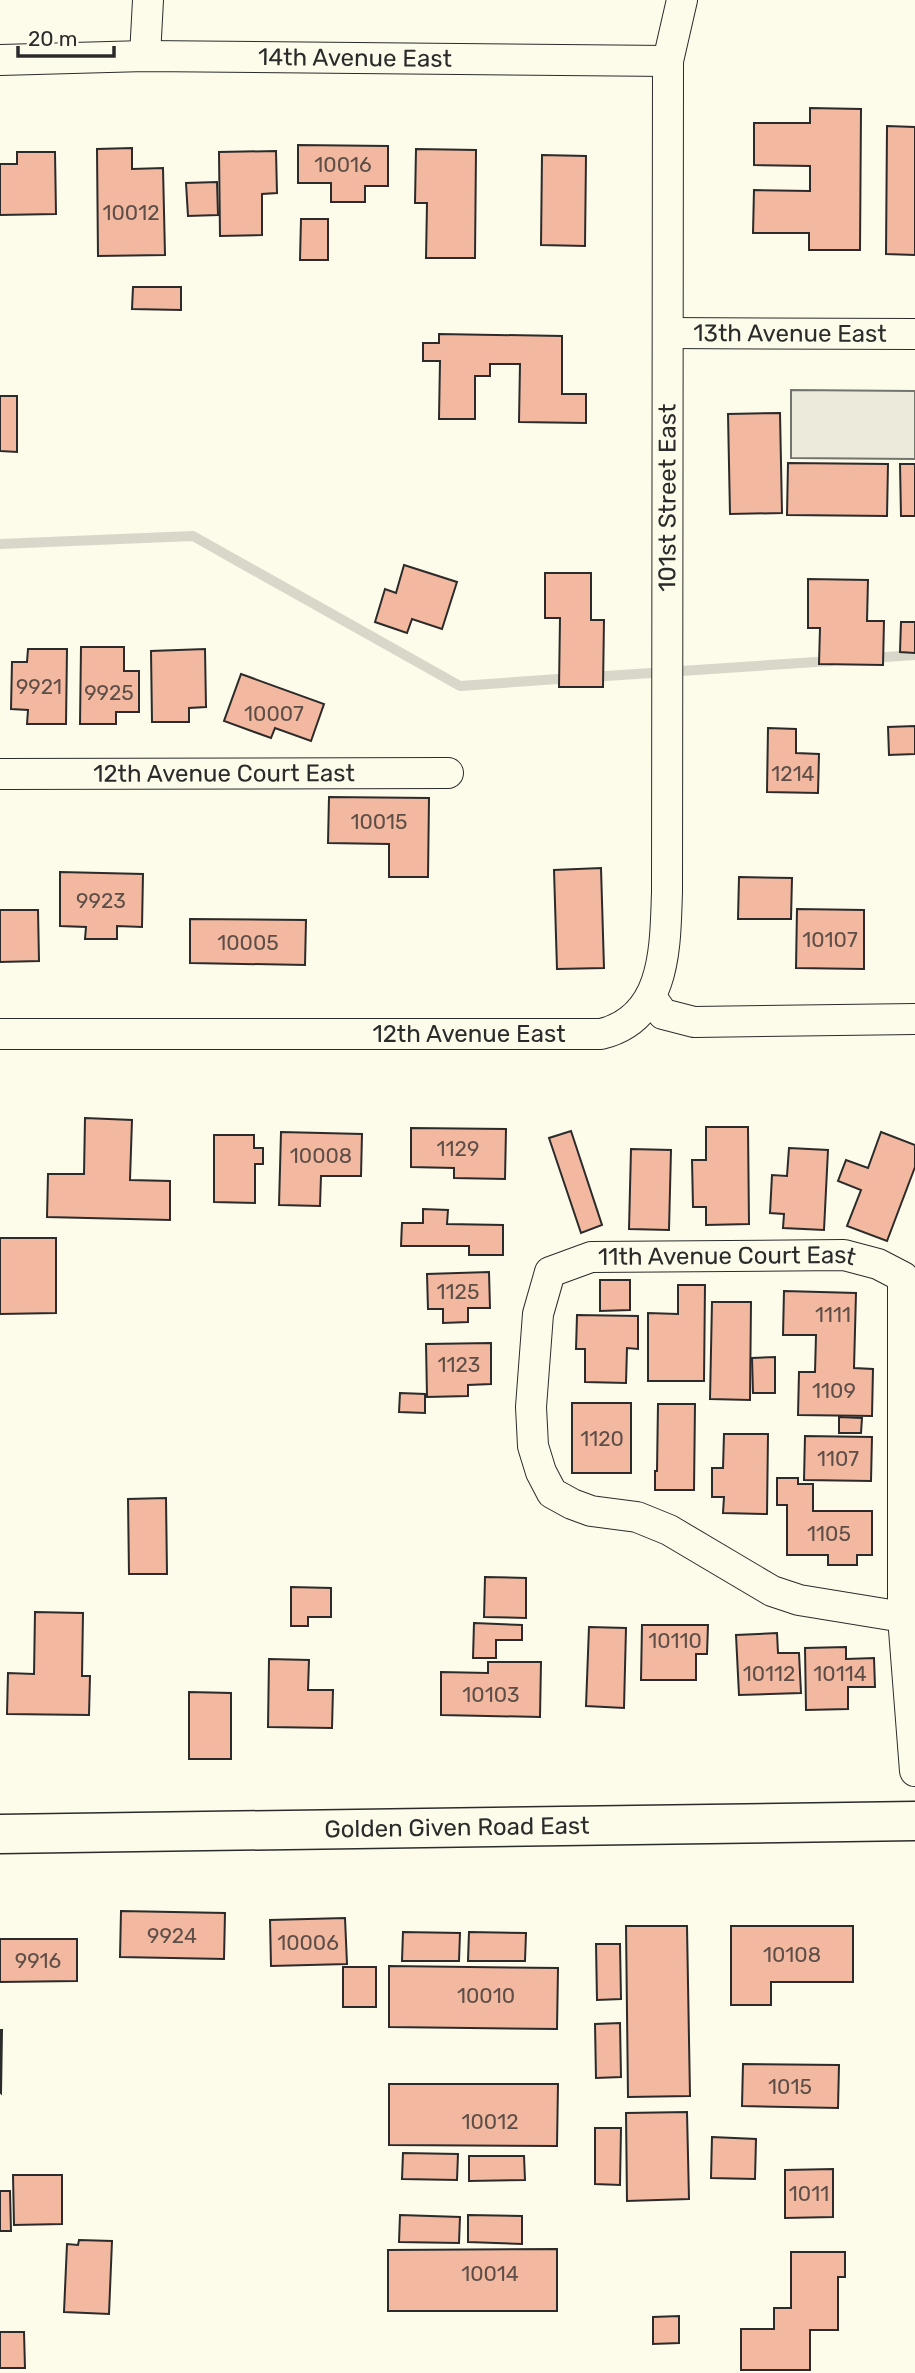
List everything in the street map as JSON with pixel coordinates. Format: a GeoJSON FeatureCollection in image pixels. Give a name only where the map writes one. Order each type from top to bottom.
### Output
{"type":"FeatureCollection","features":[{"type":"Feature","properties":{"kind":"street"},"geometry":{"type":"LineString","coordinates":[[145,56],[148,0]]}},
{"type":"Feature","properties":{"kind":"street","name":"101st Street East"},"geometry":{"type":"LineString","coordinates":[[652,998],[665,943],[667,892],[668,61],[682,0]]}},
{"type":"Feature","properties":{"kind":"street","name":"14th Avenue East"},"geometry":{"type":"LineString","coordinates":[[0,60],[145,56],[668,61]]}},
{"type":"Feature","properties":{"kind":"street","name":"13th Avenue East"},"geometry":{"type":"LineString","coordinates":[[668,334],[915,334]]}},
{"type":"Feature","properties":{"kind":"street","name":"12th Avenue Court East"},"geometry":{"type":"LineString","coordinates":[[0,774],[448,773]]}},
{"type":"Feature","properties":{"kind":"street"},"geometry":{"type":"LineString","coordinates":[[652,998],[663,1014],[694,1022],[915,1019]]}},
{"type":"Feature","properties":{"kind":"street","name":"12th Avenue East"},"geometry":{"type":"LineString","coordinates":[[0,1034],[601,1034],[619,1030],[652,998]]}},
{"type":"Feature","properties":{"kind":"street","name":"11th Avenue Court East"},"geometry":{"type":"LineString","coordinates":[[844,1255],[878,1264],[903,1277],[903,1617],[799,1600],[772,1591],[669,1530],[637,1517],[591,1511],[552,1493],[541,1472],[533,1446],[531,1407],[538,1314],[550,1272],[591,1257],[844,1255]]}},
{"type":"Feature","properties":{"kind":"street"},"geometry":{"type":"LineString","coordinates":[[903,1617],[915,1771]]}},
{"type":"Feature","properties":{"kind":"street","name":"Golden Given Road East"},"geometry":{"type":"LineString","coordinates":[[0,1834],[915,1821]]}},
{"type":"Feature","properties":{"kind":"shaded area"},"geometry":{"type":"Polygon","coordinates":[[[791,390],[915,391],[915,459],[791,458],[791,390]]]}},
{"type":"Feature","properties":{"kind":"building"},"geometry":{"type":"Polygon","coordinates":[[[810,108],[861,109],[860,250],[809,250],[809,233],[753,233],[754,190],[810,191],[810,166],[754,165],[754,123],[810,123],[810,108]]]}},
{"type":"Feature","properties":{"kind":"building"},"geometry":{"type":"Polygon","coordinates":[[[887,126],[915,127],[915,255],[886,254],[887,126]]]}},
{"type":"Feature","properties":{"kind":"building"},"geometry":{"type":"Polygon","coordinates":[[[298,145],[388,146],[388,186],[365,186],[365,202],[331,202],[331,183],[298,183],[298,145]]]}},
{"type":"Feature","properties":{"kind":"building"},"geometry":{"type":"Polygon","coordinates":[[[132,148],[132,169],[163,168],[165,255],[98,256],[97,149],[132,148]]]}},
{"type":"Feature","properties":{"kind":"building"},"geometry":{"type":"Polygon","coordinates":[[[416,149],[476,150],[475,258],[426,258],[427,203],[415,203],[416,149]]]}},
{"type":"Feature","properties":{"kind":"building"},"geometry":{"type":"Polygon","coordinates":[[[276,151],[277,193],[262,194],[262,235],[220,236],[219,152],[276,151]]]}},
{"type":"Feature","properties":{"kind":"building"},"geometry":{"type":"Polygon","coordinates":[[[17,152],[55,152],[56,214],[0,215],[0,164],[17,164],[17,152]]]}},
{"type":"Feature","properties":{"kind":"building"},"geometry":{"type":"Polygon","coordinates":[[[542,155],[586,156],[585,246],[541,245],[542,155]]]}},
{"type":"Feature","properties":{"kind":"building"},"geometry":{"type":"Polygon","coordinates":[[[217,182],[218,215],[188,216],[186,183],[217,182]]]}},
{"type":"Feature","properties":{"kind":"building"},"geometry":{"type":"Polygon","coordinates":[[[301,219],[328,219],[328,260],[300,260],[301,219]]]}},
{"type":"Feature","properties":{"kind":"building"},"geometry":{"type":"Polygon","coordinates":[[[133,287],[181,287],[181,310],[132,309],[133,287]]]}},
{"type":"Feature","properties":{"kind":"building"},"geometry":{"type":"Polygon","coordinates":[[[439,334],[562,336],[562,394],[586,394],[586,423],[519,422],[520,364],[490,364],[490,376],[475,376],[475,419],[439,419],[440,361],[423,361],[423,343],[439,343],[439,334]]]}},
{"type":"Feature","properties":{"kind":"building"},"geometry":{"type":"Polygon","coordinates":[[[0,396],[17,396],[17,452],[0,451],[0,396]]]}},
{"type":"Feature","properties":{"kind":"building"},"geometry":{"type":"Polygon","coordinates":[[[780,413],[782,513],[730,514],[728,414],[780,413]]]}},
{"type":"Feature","properties":{"kind":"building"},"geometry":{"type":"Polygon","coordinates":[[[788,463],[888,464],[887,516],[787,515],[788,463]]]}},
{"type":"Feature","properties":{"kind":"building"},"geometry":{"type":"Polygon","coordinates":[[[900,464],[915,464],[915,516],[901,516],[900,464]]]}},
{"type":"Feature","properties":{"kind":"building"},"geometry":{"type":"Polygon","coordinates":[[[404,565],[457,582],[442,629],[412,619],[407,633],[375,622],[385,589],[396,593],[404,565]]]}},
{"type":"Feature","properties":{"kind":"building"},"geometry":{"type":"Polygon","coordinates":[[[545,573],[591,573],[591,620],[604,620],[603,687],[559,687],[560,618],[545,618],[545,573]]]}},
{"type":"Feature","properties":{"kind":"building"},"geometry":{"type":"Polygon","coordinates":[[[808,579],[868,580],[867,621],[884,621],[883,665],[819,664],[820,628],[808,628],[808,579]]]}},
{"type":"Feature","properties":{"kind":"building"},"geometry":{"type":"Polygon","coordinates":[[[901,622],[915,622],[915,653],[900,652],[901,622]]]}},
{"type":"Feature","properties":{"kind":"building"},"geometry":{"type":"Polygon","coordinates":[[[81,647],[124,647],[124,671],[139,671],[139,712],[116,712],[116,724],[80,724],[81,647]]]}},
{"type":"Feature","properties":{"kind":"building"},"geometry":{"type":"Polygon","coordinates":[[[28,649],[67,649],[66,724],[27,724],[28,710],[11,709],[12,662],[27,662],[28,649]]]}},
{"type":"Feature","properties":{"kind":"building"},"geometry":{"type":"Polygon","coordinates":[[[205,649],[206,707],[189,708],[189,722],[152,722],[151,651],[205,649]]]}},
{"type":"Feature","properties":{"kind":"building"},"geometry":{"type":"Polygon","coordinates":[[[241,674],[324,704],[311,741],[275,728],[271,738],[224,721],[241,674]]]}},
{"type":"Feature","properties":{"kind":"building"},"geometry":{"type":"Polygon","coordinates":[[[915,726],[915,754],[889,755],[888,727],[915,726]]]}},
{"type":"Feature","properties":{"kind":"building"},"geometry":{"type":"Polygon","coordinates":[[[768,728],[796,729],[796,753],[819,754],[818,793],[767,792],[768,728]]]}},
{"type":"Feature","properties":{"kind":"building"},"geometry":{"type":"Polygon","coordinates":[[[329,797],[429,798],[428,877],[389,877],[389,844],[328,843],[329,797]]]}},
{"type":"Feature","properties":{"kind":"building"},"geometry":{"type":"Polygon","coordinates":[[[601,868],[604,968],[557,969],[554,870],[601,868]]]}},
{"type":"Feature","properties":{"kind":"building"},"geometry":{"type":"Polygon","coordinates":[[[60,872],[143,874],[142,927],[117,926],[117,939],[85,939],[86,927],[60,926],[60,872]]]}},
{"type":"Feature","properties":{"kind":"building"},"geometry":{"type":"Polygon","coordinates":[[[739,877],[792,878],[791,919],[738,919],[739,877]]]}},
{"type":"Feature","properties":{"kind":"building"},"geometry":{"type":"Polygon","coordinates":[[[797,909],[864,910],[864,969],[796,968],[797,909]]]}},
{"type":"Feature","properties":{"kind":"building"},"geometry":{"type":"Polygon","coordinates":[[[0,910],[38,910],[39,961],[0,962],[0,910]]]}},
{"type":"Feature","properties":{"kind":"building"},"geometry":{"type":"Polygon","coordinates":[[[190,919],[306,920],[305,965],[190,963],[190,919]]]}},
{"type":"Feature","properties":{"kind":"building"},"geometry":{"type":"Polygon","coordinates":[[[85,1118],[132,1120],[130,1180],[170,1181],[170,1220],[47,1217],[48,1174],[84,1174],[85,1118]]]}},
{"type":"Feature","properties":{"kind":"building"},"geometry":{"type":"Polygon","coordinates":[[[706,1127],[748,1127],[749,1224],[706,1225],[706,1207],[693,1207],[692,1160],[706,1160],[706,1127]]]}},
{"type":"Feature","properties":{"kind":"building"},"geometry":{"type":"Polygon","coordinates":[[[411,1128],[506,1129],[505,1179],[454,1178],[454,1168],[411,1167],[411,1128]]]}},
{"type":"Feature","properties":{"kind":"building"},"geometry":{"type":"Polygon","coordinates":[[[571,1131],[602,1225],[581,1233],[549,1138],[571,1131]]]}},
{"type":"Feature","properties":{"kind":"building"},"geometry":{"type":"Polygon","coordinates":[[[281,1132],[362,1134],[361,1176],[321,1176],[320,1206],[279,1205],[281,1132]]]}},
{"type":"Feature","properties":{"kind":"building"},"geometry":{"type":"Polygon","coordinates":[[[881,1132],[915,1145],[915,1167],[887,1241],[847,1226],[861,1190],[838,1181],[846,1160],[868,1168],[881,1132]]]}},
{"type":"Feature","properties":{"kind":"building"},"geometry":{"type":"Polygon","coordinates":[[[214,1135],[254,1135],[254,1148],[263,1148],[263,1164],[255,1164],[255,1203],[214,1202],[214,1135]]]}},
{"type":"Feature","properties":{"kind":"building"},"geometry":{"type":"Polygon","coordinates":[[[789,1148],[828,1150],[824,1230],[783,1228],[784,1214],[770,1213],[772,1175],[787,1176],[789,1148]]]}},
{"type":"Feature","properties":{"kind":"building"},"geometry":{"type":"Polygon","coordinates":[[[631,1149],[671,1150],[669,1230],[629,1229],[631,1149]]]}},
{"type":"Feature","properties":{"kind":"building"},"geometry":{"type":"Polygon","coordinates":[[[423,1209],[448,1210],[447,1224],[503,1225],[503,1255],[469,1255],[469,1246],[401,1246],[402,1223],[423,1223],[423,1209]]]}},
{"type":"Feature","properties":{"kind":"building"},"geometry":{"type":"Polygon","coordinates":[[[0,1238],[56,1238],[56,1313],[0,1314],[0,1238]]]}},
{"type":"Feature","properties":{"kind":"building"},"geometry":{"type":"Polygon","coordinates":[[[489,1272],[490,1308],[468,1308],[468,1322],[443,1323],[443,1309],[428,1309],[427,1274],[489,1272]]]}},
{"type":"Feature","properties":{"kind":"building"},"geometry":{"type":"Polygon","coordinates":[[[600,1280],[630,1280],[630,1310],[600,1311],[600,1280]]]}},
{"type":"Feature","properties":{"kind":"building"},"geometry":{"type":"Polygon","coordinates":[[[678,1285],[705,1285],[704,1381],[648,1381],[648,1313],[678,1314],[678,1285]]]}},
{"type":"Feature","properties":{"kind":"building"},"geometry":{"type":"Polygon","coordinates":[[[784,1291],[856,1293],[854,1368],[873,1369],[872,1416],[798,1415],[799,1372],[815,1372],[816,1335],[783,1335],[784,1291]]]}},
{"type":"Feature","properties":{"kind":"building"},"geometry":{"type":"Polygon","coordinates":[[[712,1302],[751,1302],[750,1400],[710,1399],[712,1302]]]}},
{"type":"Feature","properties":{"kind":"building"},"geometry":{"type":"Polygon","coordinates":[[[577,1315],[638,1316],[638,1349],[627,1348],[626,1383],[585,1382],[585,1349],[576,1349],[577,1315]]]}},
{"type":"Feature","properties":{"kind":"building"},"geometry":{"type":"Polygon","coordinates":[[[491,1343],[491,1384],[468,1385],[468,1396],[427,1397],[426,1344],[491,1343]]]}},
{"type":"Feature","properties":{"kind":"building"},"geometry":{"type":"Polygon","coordinates":[[[775,1357],[775,1393],[753,1393],[752,1358],[775,1357]]]}},
{"type":"Feature","properties":{"kind":"building"},"geometry":{"type":"Polygon","coordinates":[[[400,1393],[425,1394],[425,1413],[399,1412],[400,1393]]]}},
{"type":"Feature","properties":{"kind":"building"},"geometry":{"type":"Polygon","coordinates":[[[572,1403],[631,1403],[631,1473],[572,1473],[572,1403]]]}},
{"type":"Feature","properties":{"kind":"building"},"geometry":{"type":"Polygon","coordinates":[[[658,1404],[695,1404],[694,1490],[655,1490],[658,1404]]]}},
{"type":"Feature","properties":{"kind":"building"},"geometry":{"type":"Polygon","coordinates":[[[839,1417],[862,1418],[861,1433],[839,1433],[839,1417]]]}},
{"type":"Feature","properties":{"kind":"building"},"geometry":{"type":"Polygon","coordinates":[[[724,1434],[768,1434],[767,1514],[723,1513],[724,1497],[712,1497],[712,1468],[723,1468],[724,1434]]]}},
{"type":"Feature","properties":{"kind":"building"},"geometry":{"type":"Polygon","coordinates":[[[805,1436],[872,1437],[871,1481],[804,1480],[805,1436]]]}},
{"type":"Feature","properties":{"kind":"building"},"geometry":{"type":"Polygon","coordinates":[[[777,1478],[798,1478],[798,1484],[813,1484],[813,1511],[872,1511],[872,1555],[857,1555],[857,1565],[828,1565],[828,1555],[787,1555],[787,1505],[777,1505],[777,1478]]]}},
{"type":"Feature","properties":{"kind":"building"},"geometry":{"type":"Polygon","coordinates":[[[166,1498],[167,1574],[129,1574],[128,1499],[166,1498]]]}},
{"type":"Feature","properties":{"kind":"building"},"geometry":{"type":"Polygon","coordinates":[[[485,1577],[526,1578],[526,1618],[484,1617],[485,1577]]]}},
{"type":"Feature","properties":{"kind":"building"},"geometry":{"type":"Polygon","coordinates":[[[291,1587],[331,1588],[331,1617],[308,1617],[308,1626],[291,1626],[291,1587]]]}},
{"type":"Feature","properties":{"kind":"building"},"geometry":{"type":"Polygon","coordinates":[[[35,1612],[83,1613],[82,1676],[90,1676],[89,1715],[7,1714],[8,1673],[34,1674],[35,1612]]]}},
{"type":"Feature","properties":{"kind":"building"},"geometry":{"type":"Polygon","coordinates":[[[474,1623],[522,1625],[522,1640],[496,1640],[496,1658],[473,1658],[474,1623]]]}},
{"type":"Feature","properties":{"kind":"building"},"geometry":{"type":"Polygon","coordinates":[[[642,1625],[708,1625],[707,1654],[696,1654],[696,1680],[641,1680],[642,1625]]]}},
{"type":"Feature","properties":{"kind":"building"},"geometry":{"type":"Polygon","coordinates":[[[589,1627],[626,1628],[624,1708],[586,1706],[589,1627]]]}},
{"type":"Feature","properties":{"kind":"building"},"geometry":{"type":"Polygon","coordinates":[[[777,1633],[778,1653],[799,1653],[801,1693],[739,1695],[736,1635],[777,1633]]]}},
{"type":"Feature","properties":{"kind":"building"},"geometry":{"type":"Polygon","coordinates":[[[846,1647],[846,1659],[874,1658],[875,1687],[848,1687],[848,1709],[806,1710],[805,1648],[846,1647]]]}},
{"type":"Feature","properties":{"kind":"building"},"geometry":{"type":"Polygon","coordinates":[[[269,1659],[309,1660],[308,1690],[333,1690],[332,1728],[268,1727],[269,1659]]]}},
{"type":"Feature","properties":{"kind":"building"},"geometry":{"type":"Polygon","coordinates":[[[488,1662],[541,1662],[540,1717],[441,1715],[441,1672],[488,1673],[488,1662]]]}},
{"type":"Feature","properties":{"kind":"building"},"geometry":{"type":"Polygon","coordinates":[[[189,1692],[231,1693],[231,1759],[189,1759],[189,1692]]]}},
{"type":"Feature","properties":{"kind":"building"},"geometry":{"type":"Polygon","coordinates":[[[121,1911],[225,1913],[224,1959],[120,1957],[121,1911]]]}},
{"type":"Feature","properties":{"kind":"building"},"geometry":{"type":"Polygon","coordinates":[[[345,1918],[347,1964],[271,1966],[270,1920],[345,1918]]]}},
{"type":"Feature","properties":{"kind":"building"},"geometry":{"type":"Polygon","coordinates":[[[626,1926],[687,1926],[690,2096],[628,2097],[626,1926]]]}},
{"type":"Feature","properties":{"kind":"building"},"geometry":{"type":"Polygon","coordinates":[[[731,1926],[853,1926],[853,1982],[771,1982],[771,2005],[731,2005],[731,1926]]]}},
{"type":"Feature","properties":{"kind":"building"},"geometry":{"type":"Polygon","coordinates":[[[403,1932],[460,1933],[459,1961],[402,1961],[403,1932]]]}},
{"type":"Feature","properties":{"kind":"building"},"geometry":{"type":"Polygon","coordinates":[[[469,1932],[526,1933],[525,1961],[468,1961],[469,1932]]]}},
{"type":"Feature","properties":{"kind":"building"},"geometry":{"type":"Polygon","coordinates":[[[0,1939],[77,1939],[77,1981],[0,1982],[0,1939]]]}},
{"type":"Feature","properties":{"kind":"building"},"geometry":{"type":"Polygon","coordinates":[[[596,1944],[620,1944],[621,1999],[597,2000],[596,1944]]]}},
{"type":"Feature","properties":{"kind":"building"},"geometry":{"type":"Polygon","coordinates":[[[389,1966],[558,1968],[557,2029],[389,2027],[389,1966]]]}},
{"type":"Feature","properties":{"kind":"building"},"geometry":{"type":"Polygon","coordinates":[[[343,1967],[376,1967],[376,2007],[343,2007],[343,1967]]]}},
{"type":"Feature","properties":{"kind":"building"},"geometry":{"type":"Polygon","coordinates":[[[620,2023],[621,2077],[596,2078],[595,2024],[620,2023]]]}},
{"type":"Feature","properties":{"kind":"building"},"geometry":{"type":"Polygon","coordinates":[[[2,2030],[1,2093],[0,2092],[2,2030]]]}},
{"type":"Feature","properties":{"kind":"building"},"geometry":{"type":"Polygon","coordinates":[[[743,2064],[839,2065],[838,2108],[742,2106],[743,2064]]]}},
{"type":"Feature","properties":{"kind":"building"},"geometry":{"type":"Polygon","coordinates":[[[389,2084],[558,2084],[557,2146],[389,2145],[389,2084]]]}},
{"type":"Feature","properties":{"kind":"building"},"geometry":{"type":"Polygon","coordinates":[[[687,2112],[689,2199],[627,2201],[626,2113],[687,2112]]]}},
{"type":"Feature","properties":{"kind":"building"},"geometry":{"type":"Polygon","coordinates":[[[595,2128],[621,2128],[620,2185],[595,2184],[595,2128]]]}},
{"type":"Feature","properties":{"kind":"building"},"geometry":{"type":"Polygon","coordinates":[[[712,2137],[756,2139],[755,2179],[711,2178],[712,2137]]]}},
{"type":"Feature","properties":{"kind":"building"},"geometry":{"type":"Polygon","coordinates":[[[403,2153],[458,2154],[457,2180],[402,2179],[403,2153]]]}},
{"type":"Feature","properties":{"kind":"building"},"geometry":{"type":"Polygon","coordinates":[[[469,2156],[524,2156],[525,2180],[469,2181],[469,2156]]]}},
{"type":"Feature","properties":{"kind":"building"},"geometry":{"type":"Polygon","coordinates":[[[833,2169],[833,2217],[785,2218],[785,2170],[833,2169]]]}},
{"type":"Feature","properties":{"kind":"building"},"geometry":{"type":"Polygon","coordinates":[[[13,2175],[62,2175],[62,2224],[14,2225],[13,2175]]]}},
{"type":"Feature","properties":{"kind":"building"},"geometry":{"type":"Polygon","coordinates":[[[0,2191],[10,2191],[11,2231],[0,2231],[0,2191]]]}},
{"type":"Feature","properties":{"kind":"building"},"geometry":{"type":"Polygon","coordinates":[[[400,2215],[460,2217],[459,2243],[399,2242],[400,2215]]]}},
{"type":"Feature","properties":{"kind":"building"},"geometry":{"type":"Polygon","coordinates":[[[468,2215],[522,2216],[522,2244],[468,2242],[468,2215]]]}},
{"type":"Feature","properties":{"kind":"building"},"geometry":{"type":"Polygon","coordinates":[[[79,2240],[112,2241],[109,2314],[64,2312],[67,2244],[78,2245],[79,2240]]]}},
{"type":"Feature","properties":{"kind":"building"},"geometry":{"type":"Polygon","coordinates":[[[557,2249],[557,2311],[388,2311],[388,2250],[557,2249]]]}},
{"type":"Feature","properties":{"kind":"building"},"geometry":{"type":"Polygon","coordinates":[[[791,2252],[845,2252],[845,2277],[838,2277],[838,2330],[810,2330],[810,2370],[741,2370],[741,2329],[774,2329],[774,2308],[791,2308],[791,2252]]]}},
{"type":"Feature","properties":{"kind":"building"},"geometry":{"type":"Polygon","coordinates":[[[679,2316],[679,2343],[653,2344],[653,2317],[679,2316]]]}},
{"type":"Feature","properties":{"kind":"building"},"geometry":{"type":"Polygon","coordinates":[[[0,2332],[24,2332],[25,2368],[0,2368],[0,2332]]]}},
{"type":"Feature","properties":{"kind":"waterway"},"geometry":{"type":"LineString","coordinates":[[0,544],[193,536],[460,686],[572,678]]}},
{"type":"Feature","properties":{"kind":"waterway"},"geometry":{"type":"LineString","coordinates":[[870,658],[915,655]]}},
{"type":"Feature","properties":{"kind":"waterway"},"geometry":{"type":"LineString","coordinates":[[591,677],[831,661]]}}]}
